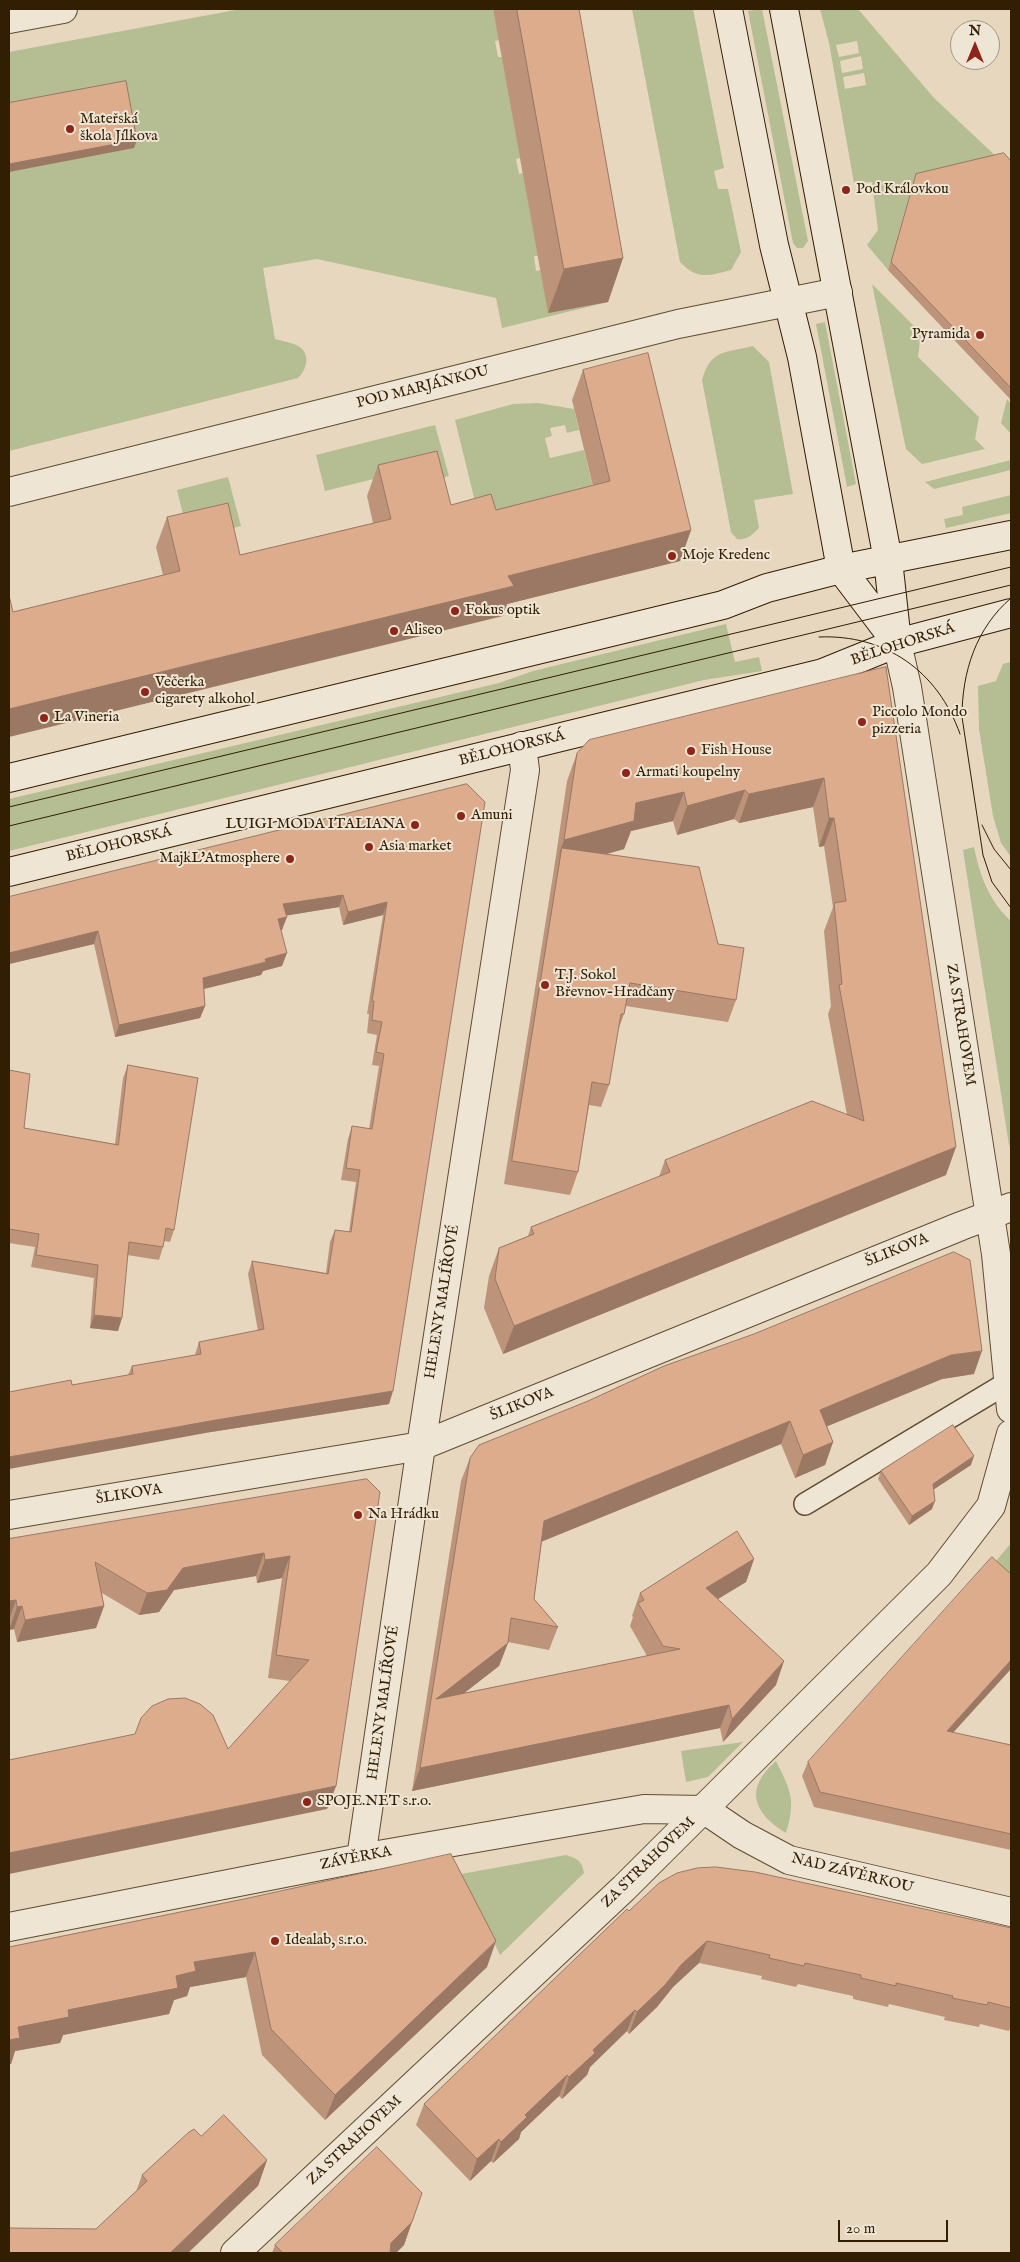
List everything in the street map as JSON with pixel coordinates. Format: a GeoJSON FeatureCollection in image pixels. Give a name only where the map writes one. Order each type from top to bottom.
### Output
{"type":"FeatureCollection","features":[{"type":"Feature","properties":{"kind":"street"},"geometry":{"type":"LineString","coordinates":[[9,19],[63,9]]}},
{"type":"Feature","properties":{"kind":"street"},"geometry":{"type":"LineString","coordinates":[[728,9],[774,244],[802,357],[842,569],[897,643]]}},
{"type":"Feature","properties":{"kind":"street"},"geometry":{"type":"LineString","coordinates":[[784,9],[888,560]]}},
{"type":"Feature","properties":{"kind":"street","name":"POD MARJÁNKOU"},"geometry":{"type":"LineString","coordinates":[[9,492],[678,324],[838,292]]}},
{"type":"Feature","properties":{"kind":"street"},"geometry":{"type":"LineString","coordinates":[[9,778],[723,605],[767,588],[842,569],[1011,535]]}},
{"type":"Feature","properties":{"kind":"street","name":"ZA STRAHOVEM"},"geometry":{"type":"LineString","coordinates":[[888,560],[897,643],[907,687],[1000,1211],[996,1254],[1009,1396]]}},
{"type":"Feature","properties":{"kind":"street","name":"BĚLOHORSKÁ"},"geometry":{"type":"LineString","coordinates":[[9,872],[823,673],[897,643],[1011,612]]}},
{"type":"Feature","properties":{"kind":"street","name":"HELENY MALÍŘOVÉ"},"geometry":{"type":"LineString","coordinates":[[361,1858],[421,1446],[525,770],[522,746]]}},
{"type":"Feature","properties":{"kind":"street","name":"ŠLIKOVA"},"geometry":{"type":"LineString","coordinates":[[9,1515],[421,1446],[1000,1211]]}},
{"type":"Feature","properties":{"kind":"street","name":"ZA STRAHOVEM"},"geometry":{"type":"LineString","coordinates":[[235,2253],[617,1895],[705,1810],[939,1574],[1001,1498],[1011,1434]]}},
{"type":"Feature","properties":{"kind":"street","name":"ZÁVĚRKA"},"geometry":{"type":"LineString","coordinates":[[9,1928],[361,1858],[644,1809],[705,1810]]}},
{"type":"Feature","properties":{"kind":"street","name":"NAD ZÁVĚRKOU"},"geometry":{"type":"LineString","coordinates":[[705,1810],[742,1835],[789,1860],[1011,1912]]}},
{"type":"Feature","properties":{"kind":"lane"},"geometry":{"type":"LineString","coordinates":[[805,1504],[1009,1396]]}},
{"type":"Feature","properties":{"kind":"green space"},"geometry":{"type":"Polygon","coordinates":[[[241,9],[493,9],[499,40],[495,41],[498,57],[502,57],[520,158],[516,159],[519,174],[523,173],[538,256],[534,256],[536,271],[541,270],[548,312],[608,302],[502,328],[496,298],[317,259],[263,268],[275,339],[296,345],[304,351],[306,356],[306,365],[298,378],[9,451],[9,52],[241,9]]]}},
{"type":"Feature","properties":{"kind":"green space"},"geometry":{"type":"Polygon","coordinates":[[[632,9],[693,9],[724,168],[714,171],[718,189],[728,189],[741,252],[731,270],[704,275],[692,272],[680,262],[632,9]]]}},
{"type":"Feature","properties":{"kind":"green space"},"geometry":{"type":"Polygon","coordinates":[[[762,9],[808,241],[803,248],[797,248],[793,243],[748,11],[762,9]]]}},
{"type":"Feature","properties":{"kind":"green space"},"geometry":{"type":"Polygon","coordinates":[[[820,9],[858,9],[934,98],[1001,161],[913,183],[888,270],[867,245],[878,230],[872,182],[854,183],[829,43],[820,9]],[[857,41],[836,45],[839,57],[859,53],[857,41]],[[861,56],[840,61],[842,73],[863,69],[861,56]],[[864,73],[843,77],[845,89],[866,85],[864,73]]]}},
{"type":"Feature","properties":{"kind":"green space"},"geometry":{"type":"Polygon","coordinates":[[[872,284],[921,333],[918,357],[979,417],[975,439],[985,449],[922,464],[906,449],[872,284]]]}},
{"type":"Feature","properties":{"kind":"green space"},"geometry":{"type":"Polygon","coordinates":[[[825,322],[856,484],[847,487],[816,324],[825,322]]]}},
{"type":"Feature","properties":{"kind":"green space"},"geometry":{"type":"Polygon","coordinates":[[[753,346],[769,362],[793,494],[754,500],[759,528],[743,539],[737,539],[731,532],[702,380],[715,357],[753,346]]]}},
{"type":"Feature","properties":{"kind":"green space"},"geometry":{"type":"Polygon","coordinates":[[[1007,399],[1011,404],[1011,434],[1001,423],[1007,399]]]}},
{"type":"Feature","properties":{"kind":"green space"},"geometry":{"type":"Polygon","coordinates":[[[538,403],[574,409],[579,430],[567,433],[565,425],[550,428],[552,436],[545,438],[550,458],[584,450],[599,512],[481,526],[455,420],[513,404],[538,403]]]}},
{"type":"Feature","properties":{"kind":"green space"},"geometry":{"type":"Polygon","coordinates":[[[435,425],[449,476],[397,488],[394,474],[325,491],[316,455],[435,425]]]}},
{"type":"Feature","properties":{"kind":"green space"},"geometry":{"type":"Polygon","coordinates":[[[1011,460],[1011,470],[934,489],[925,482],[1011,460]]]}},
{"type":"Feature","properties":{"kind":"green space"},"geometry":{"type":"Polygon","coordinates":[[[228,477],[241,526],[189,539],[177,490],[228,477]]]}},
{"type":"Feature","properties":{"kind":"green space"},"geometry":{"type":"Polygon","coordinates":[[[1011,495],[1011,513],[946,528],[944,519],[963,515],[962,507],[1011,495]]]}},
{"type":"Feature","properties":{"kind":"green space"},"geometry":{"type":"Polygon","coordinates":[[[726,624],[735,662],[759,657],[762,671],[704,680],[9,851],[9,799],[499,683],[533,671],[726,624]]]}},
{"type":"Feature","properties":{"kind":"green space"},"geometry":{"type":"Polygon","coordinates":[[[1011,662],[1011,857],[1001,843],[993,816],[979,729],[978,686],[996,681],[1003,664],[1011,662]]]}},
{"type":"Feature","properties":{"kind":"green space"},"geometry":{"type":"Polygon","coordinates":[[[974,847],[986,887],[997,905],[1011,921],[1011,1149],[963,850],[974,847]]]}},
{"type":"Feature","properties":{"kind":"green space"},"geometry":{"type":"Polygon","coordinates":[[[1011,1543],[1011,1593],[987,1572],[1011,1543]]]}},
{"type":"Feature","properties":{"kind":"green space"},"geometry":{"type":"Polygon","coordinates":[[[743,1742],[708,1777],[686,1782],[681,1751],[743,1742]]]}},
{"type":"Feature","properties":{"kind":"green space"},"geometry":{"type":"Polygon","coordinates":[[[776,1761],[790,1796],[791,1812],[786,1833],[766,1817],[760,1809],[757,1800],[756,1791],[759,1781],[776,1761]]]}},
{"type":"Feature","properties":{"kind":"green space"},"geometry":{"type":"Polygon","coordinates":[[[566,1855],[579,1861],[584,1873],[500,1955],[461,1874],[566,1855]]]}},
{"type":"Feature","properties":{"kind":"building"},"geometry":{"type":"Polygon","coordinates":[[[517,9],[579,9],[623,258],[564,269],[517,9]]]}},
{"type":"Feature","properties":{"kind":"building","name":"Mateřská škola Jílkova"},"geometry":{"type":"Polygon","coordinates":[[[126,81],[137,140],[9,164],[9,103],[126,81]]]}},
{"type":"Feature","properties":{"kind":"building","name":"Pyramida"},"geometry":{"type":"Polygon","coordinates":[[[1004,153],[1011,161],[1011,388],[891,262],[916,174],[1004,153]]]}},
{"type":"Feature","properties":{"kind":"building"},"geometry":{"type":"Polygon","coordinates":[[[648,353],[691,530],[508,576],[514,586],[9,709],[9,595],[13,612],[180,571],[167,517],[228,503],[240,555],[391,519],[378,465],[437,451],[451,505],[491,494],[496,510],[610,481],[583,370],[648,353]]]}},
{"type":"Feature","properties":{"kind":"building"},"geometry":{"type":"Polygon","coordinates":[[[886,667],[956,1147],[514,1326],[495,1279],[499,1248],[534,1234],[531,1227],[670,1172],[665,1160],[812,1101],[864,1121],[839,985],[842,984],[834,903],[846,901],[834,818],[829,818],[824,778],[749,794],[745,790],[687,806],[684,792],[636,803],[634,821],[564,840],[577,753],[589,740],[886,667]]]}},
{"type":"Feature","properties":{"kind":"building"},"geometry":{"type":"Polygon","coordinates":[[[467,784],[485,802],[393,1391],[9,1457],[9,1392],[71,1380],[72,1385],[133,1374],[132,1366],[201,1354],[199,1342],[264,1329],[252,1261],[328,1274],[335,1230],[351,1232],[360,1170],[346,1168],[352,1126],[372,1129],[384,1054],[376,1052],[382,1022],[372,1020],[374,1001],[372,1001],[387,902],[348,912],[343,895],[283,904],[287,917],[278,919],[287,953],[265,959],[266,962],[203,978],[205,1006],[119,1025],[98,931],[9,953],[9,897],[467,784]]]}},
{"type":"Feature","properties":{"kind":"building"},"geometry":{"type":"Polygon","coordinates":[[[562,848],[699,867],[718,944],[744,948],[736,1000],[630,983],[624,1014],[621,1014],[609,1085],[592,1082],[578,1172],[512,1161],[562,848]]]}},
{"type":"Feature","properties":{"kind":"building"},"geometry":{"type":"Polygon","coordinates":[[[128,1065],[198,1078],[174,1230],[166,1228],[163,1247],[129,1242],[122,1318],[94,1315],[98,1265],[36,1255],[39,1234],[9,1229],[9,1070],[30,1074],[24,1128],[118,1145],[128,1065]]]}},
{"type":"Feature","properties":{"kind":"building"},"geometry":{"type":"Polygon","coordinates":[[[954,1252],[970,1260],[982,1351],[951,1355],[820,1410],[833,1442],[803,1455],[790,1421],[544,1521],[534,1599],[558,1627],[511,1618],[508,1643],[436,1699],[680,1649],[663,1646],[638,1603],[644,1600],[640,1593],[737,1531],[754,1559],[706,1588],[784,1661],[732,1719],[729,1705],[420,1768],[470,1458],[479,1445],[588,1401],[664,1366],[754,1334],[954,1252]]]}},
{"type":"Feature","properties":{"kind":"building"},"geometry":{"type":"Polygon","coordinates":[[[953,1425],[974,1456],[933,1484],[935,1501],[912,1516],[881,1471],[953,1425]]]}},
{"type":"Feature","properties":{"kind":"building"},"geometry":{"type":"Polygon","coordinates":[[[367,1479],[380,1492],[336,1786],[9,1853],[9,1760],[135,1734],[141,1718],[152,1706],[168,1699],[185,1698],[200,1704],[213,1715],[228,1749],[309,1660],[276,1655],[290,1556],[265,1560],[264,1553],[183,1568],[167,1590],[147,1593],[95,1562],[104,1606],[25,1620],[22,1606],[17,1607],[16,1600],[9,1601],[9,1539],[367,1479]]]}},
{"type":"Feature","properties":{"kind":"building"},"geometry":{"type":"Polygon","coordinates":[[[992,1557],[1011,1574],[1011,1660],[947,1731],[1011,1745],[1011,1834],[820,1792],[808,1762],[992,1557]]]}},
{"type":"Feature","properties":{"kind":"building"},"geometry":{"type":"Polygon","coordinates":[[[451,1854],[496,1941],[335,2095],[271,2029],[255,1952],[194,1962],[196,1971],[176,1976],[178,1988],[68,2010],[69,2017],[18,2027],[20,2038],[9,2040],[9,1947],[451,1854]]]}},
{"type":"Feature","properties":{"kind":"building"},"geometry":{"type":"Polygon","coordinates":[[[716,1867],[755,1872],[1011,1928],[1011,2008],[988,2002],[987,2005],[952,1998],[953,1996],[896,1983],[896,1986],[861,1978],[861,1975],[805,1963],[804,1966],[769,1958],[770,1955],[707,1941],[681,1965],[665,1985],[637,2012],[635,2010],[593,2050],[595,2053],[569,2077],[567,2075],[525,2115],[527,2117],[501,2142],[499,2139],[477,2159],[424,2104],[627,1909],[629,1911],[659,1883],[677,1873],[697,1868],[716,1867]]]}},
{"type":"Feature","properties":{"kind":"building"},"geometry":{"type":"Polygon","coordinates":[[[224,2115],[267,2160],[170,2253],[9,2253],[9,2228],[96,2229],[147,2181],[142,2175],[189,2132],[194,2129],[201,2136],[224,2115]]]}},
{"type":"Feature","properties":{"kind":"building"},"geometry":{"type":"Polygon","coordinates":[[[377,2147],[422,2193],[412,2222],[391,2243],[390,2253],[283,2253],[275,2245],[377,2147]]]}},
{"type":"Feature","properties":{"kind":"tram line"},"geometry":{"type":"LineString","coordinates":[[9,807],[1011,567]]}},
{"type":"Feature","properties":{"kind":"tram line"},"geometry":{"type":"LineString","coordinates":[[9,826],[1011,585]]}},
{"type":"Feature","properties":{"kind":"tram line"},"geometry":{"type":"LineString","coordinates":[[1011,598],[989,623],[973,652],[965,684],[962,717],[983,855],[992,882],[1011,908]]}},
{"type":"Feature","properties":{"kind":"tram line"},"geometry":{"type":"LineString","coordinates":[[819,637],[843,638],[866,642],[887,650],[906,661],[923,675],[938,692],[960,734]]}},
{"type":"Feature","properties":{"kind":"tram line"},"geometry":{"type":"LineString","coordinates":[[982,825],[994,849],[1011,870]]}},
{"type":"Feature","properties":{"kind":"place","name":"Mateřská škola Jílkova"},"geometry":{"type":"Point","coordinates":[70,129]}},
{"type":"Feature","properties":{"kind":"place","name":"Pod Královkou"},"geometry":{"type":"Point","coordinates":[846,190]}},
{"type":"Feature","properties":{"kind":"place","name":"Pyramida"},"geometry":{"type":"Point","coordinates":[980,335]}},
{"type":"Feature","properties":{"kind":"place","name":"Moje Kredenc"},"geometry":{"type":"Point","coordinates":[672,556]}},
{"type":"Feature","properties":{"kind":"place","name":"Fokus optik"},"geometry":{"type":"Point","coordinates":[455,611]}},
{"type":"Feature","properties":{"kind":"place","name":"Aliseo"},"geometry":{"type":"Point","coordinates":[394,631]}},
{"type":"Feature","properties":{"kind":"place","name":"Večerka cigarety alkohol"},"geometry":{"type":"Point","coordinates":[145,692]}},
{"type":"Feature","properties":{"kind":"place","name":"La Vineria"},"geometry":{"type":"Point","coordinates":[44,718]}},
{"type":"Feature","properties":{"kind":"place","name":"Piccolo Mondo pizzeria"},"geometry":{"type":"Point","coordinates":[862,722]}},
{"type":"Feature","properties":{"kind":"place","name":"Fish House"},"geometry":{"type":"Point","coordinates":[691,751]}},
{"type":"Feature","properties":{"kind":"place","name":"Armati koupelny"},"geometry":{"type":"Point","coordinates":[626,773]}},
{"type":"Feature","properties":{"kind":"place","name":"Amuni"},"geometry":{"type":"Point","coordinates":[461,816]}},
{"type":"Feature","properties":{"kind":"place","name":"LUIGI MODA ITALIANA"},"geometry":{"type":"Point","coordinates":[415,825]}},
{"type":"Feature","properties":{"kind":"place","name":"Asia market"},"geometry":{"type":"Point","coordinates":[369,847]}},
{"type":"Feature","properties":{"kind":"place","name":"MajkL'Atmosphere"},"geometry":{"type":"Point","coordinates":[290,859]}},
{"type":"Feature","properties":{"kind":"place","name":"T.J. Sokol Břevnov-Hradčany"},"geometry":{"type":"Point","coordinates":[545,985]}},
{"type":"Feature","properties":{"kind":"place","name":"Na Hrádku"},"geometry":{"type":"Point","coordinates":[358,1515]}},
{"type":"Feature","properties":{"kind":"place","name":"SPOJE.NET s.r.o."},"geometry":{"type":"Point","coordinates":[307,1802]}},
{"type":"Feature","properties":{"kind":"place","name":"Idealab, s.r.o."},"geometry":{"type":"Point","coordinates":[275,1941]}}]}
